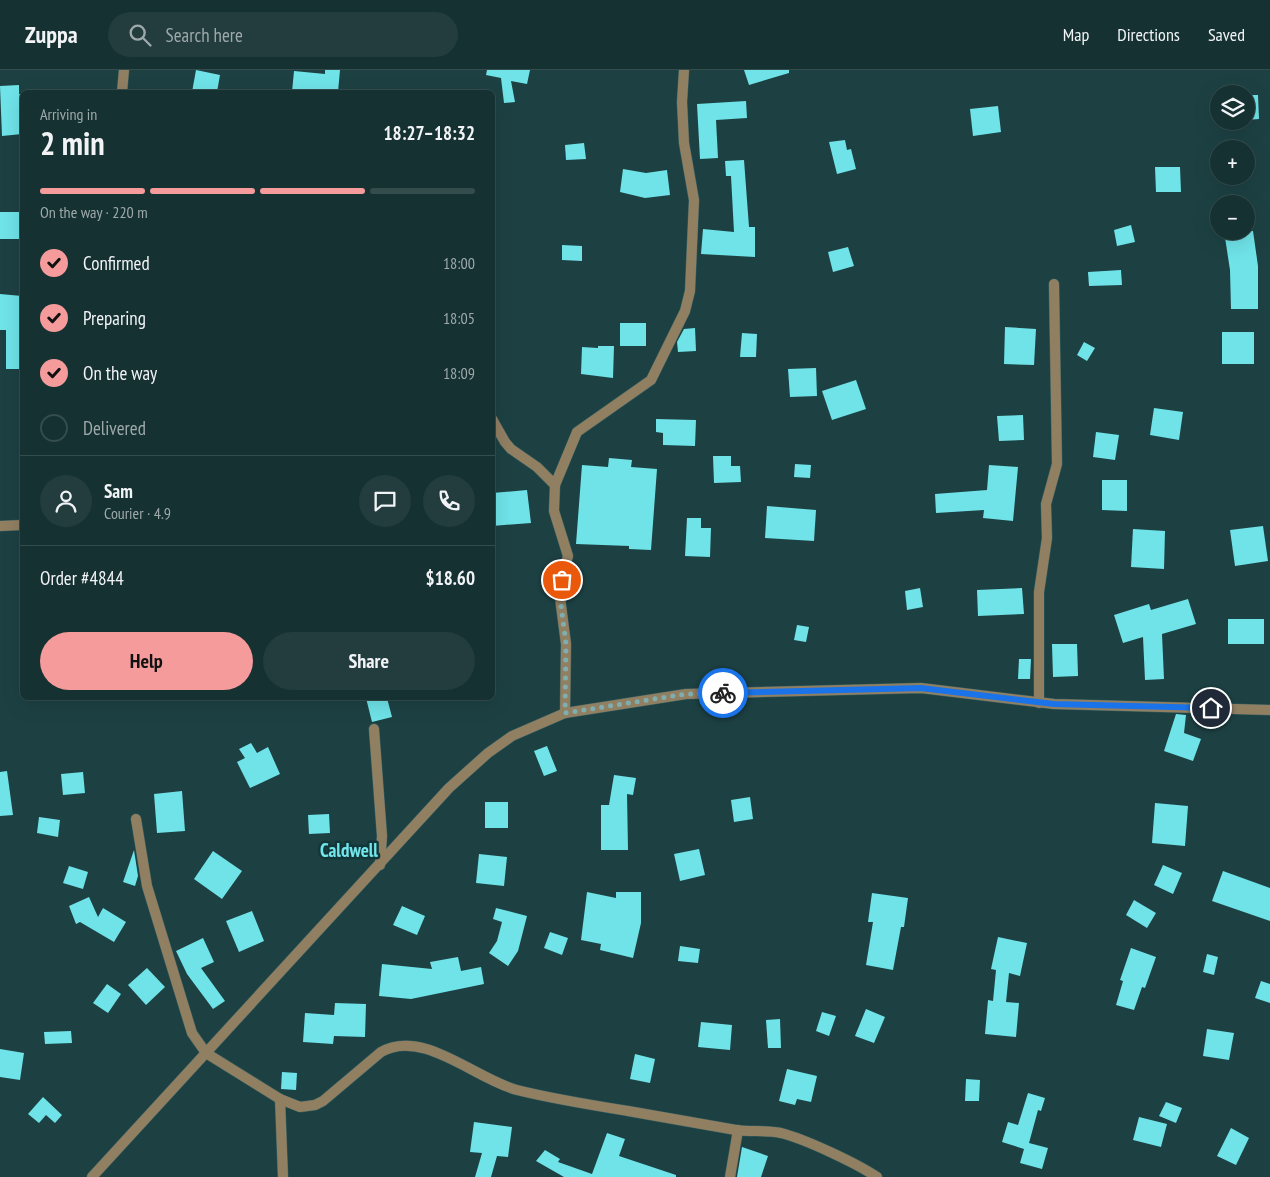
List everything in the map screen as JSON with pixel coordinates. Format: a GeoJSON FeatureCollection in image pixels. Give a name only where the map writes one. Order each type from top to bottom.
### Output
{"type":"FeatureCollection","features":[{"type":"Feature","properties":{"kind":"street"},"geometry":{"type":"LineString","coordinates":[[122,90],[124,70]]}},
{"type":"Feature","properties":{"kind":"street"},"geometry":{"type":"LineString","coordinates":[[565,713],[566,644],[559,590],[568,556],[554,511],[555,485],[577,432],[651,380],[685,310],[690,291],[694,200],[684,143],[682,102],[684,70]]}},
{"type":"Feature","properties":{"kind":"street"},"geometry":{"type":"LineString","coordinates":[[1040,703],[1039,592],[1046,538],[1046,504],[1057,464],[1054,284]]}},
{"type":"Feature","properties":{"kind":"street"},"geometry":{"type":"LineString","coordinates":[[495,423],[511,449],[537,467],[555,485]]}},
{"type":"Feature","properties":{"kind":"street"},"geometry":{"type":"LineString","coordinates":[[0,526],[20,525]]}},
{"type":"Feature","properties":{"kind":"street"},"geometry":{"type":"LineString","coordinates":[[92,1177],[449,788],[488,753],[512,736],[565,713],[686,694],[921,688],[1040,703],[1270,710]]}},
{"type":"Feature","properties":{"kind":"street"},"geometry":{"type":"LineString","coordinates":[[374,729],[382,836],[380,865]]}},
{"type":"Feature","properties":{"kind":"street"},"geometry":{"type":"LineString","coordinates":[[136,819],[142,864],[154,914],[192,1033],[206,1053],[280,1099],[300,1107],[315,1105],[381,1052],[392,1046],[403,1044],[415,1045],[454,1061],[495,1083],[563,1101],[738,1130],[781,1133],[823,1150],[877,1177]]}},
{"type":"Feature","properties":{"kind":"street"},"geometry":{"type":"LineString","coordinates":[[280,1099],[282,1177]]}},
{"type":"Feature","properties":{"kind":"street"},"geometry":{"type":"LineString","coordinates":[[730,1177],[738,1130]]}},
{"type":"Feature","properties":{"kind":"building"},"geometry":{"type":"Polygon","coordinates":[[[196,70],[220,75],[217,90],[192,90],[196,70]]]}},
{"type":"Feature","properties":{"kind":"building"},"geometry":{"type":"Polygon","coordinates":[[[325,70],[340,70],[338,90],[292,90],[294,71],[325,74],[325,70]]]}},
{"type":"Feature","properties":{"kind":"building"},"geometry":{"type":"Polygon","coordinates":[[[487,70],[530,70],[527,84],[511,81],[515,102],[504,103],[501,78],[486,75],[487,70]]]}},
{"type":"Feature","properties":{"kind":"building"},"geometry":{"type":"Polygon","coordinates":[[[744,70],[789,70],[789,73],[749,85],[744,70]]]}},
{"type":"Feature","properties":{"kind":"building"},"geometry":{"type":"Polygon","coordinates":[[[19,85],[20,134],[2,136],[0,86],[19,85]]]}},
{"type":"Feature","properties":{"kind":"building"},"geometry":{"type":"Polygon","coordinates":[[[1255,95],[1258,95],[1259,119],[1255,119],[1255,95]]]}},
{"type":"Feature","properties":{"kind":"building"},"geometry":{"type":"Polygon","coordinates":[[[746,101],[747,118],[716,120],[718,158],[700,159],[697,104],[746,101]]]}},
{"type":"Feature","properties":{"kind":"building"},"geometry":{"type":"Polygon","coordinates":[[[998,106],[1001,132],[973,136],[970,109],[998,106]]]}},
{"type":"Feature","properties":{"kind":"building"},"geometry":{"type":"Polygon","coordinates":[[[845,140],[847,150],[851,149],[856,169],[837,174],[829,142],[845,140]]]}},
{"type":"Feature","properties":{"kind":"building"},"geometry":{"type":"Polygon","coordinates":[[[584,143],[586,159],[566,160],[565,145],[584,143]]]}},
{"type":"Feature","properties":{"kind":"building"},"geometry":{"type":"Polygon","coordinates":[[[744,160],[749,227],[755,227],[755,257],[701,254],[703,229],[734,232],[731,176],[726,176],[725,161],[744,160]]]}},
{"type":"Feature","properties":{"kind":"building"},"geometry":{"type":"Polygon","coordinates":[[[1155,167],[1180,167],[1181,192],[1156,192],[1155,167]]]}},
{"type":"Feature","properties":{"kind":"building"},"geometry":{"type":"Polygon","coordinates":[[[623,169],[646,173],[667,170],[670,195],[645,198],[620,192],[623,169]]]}},
{"type":"Feature","properties":{"kind":"building"},"geometry":{"type":"Polygon","coordinates":[[[0,212],[20,212],[20,239],[0,239],[0,212]]]}},
{"type":"Feature","properties":{"kind":"building"},"geometry":{"type":"Polygon","coordinates":[[[1131,225],[1135,242],[1117,246],[1114,230],[1131,225]]]}},
{"type":"Feature","properties":{"kind":"building"},"geometry":{"type":"Polygon","coordinates":[[[1225,240],[1254,240],[1258,266],[1258,309],[1231,309],[1230,270],[1225,240]]]}},
{"type":"Feature","properties":{"kind":"building"},"geometry":{"type":"Polygon","coordinates":[[[562,245],[582,246],[582,261],[562,260],[562,245]]]}},
{"type":"Feature","properties":{"kind":"building"},"geometry":{"type":"Polygon","coordinates":[[[848,247],[854,266],[833,272],[828,252],[848,247]]]}},
{"type":"Feature","properties":{"kind":"building"},"geometry":{"type":"Polygon","coordinates":[[[1121,270],[1122,285],[1089,286],[1088,272],[1121,270]]]}},
{"type":"Feature","properties":{"kind":"building"},"geometry":{"type":"Polygon","coordinates":[[[0,294],[20,296],[20,369],[6,369],[6,330],[0,330],[0,294]]]}},
{"type":"Feature","properties":{"kind":"building"},"geometry":{"type":"Polygon","coordinates":[[[620,323],[646,323],[646,346],[620,346],[620,323]]]}},
{"type":"Feature","properties":{"kind":"building"},"geometry":{"type":"Polygon","coordinates":[[[1005,327],[1036,329],[1034,365],[1004,364],[1005,327]]]}},
{"type":"Feature","properties":{"kind":"building"},"geometry":{"type":"Polygon","coordinates":[[[695,328],[696,351],[678,352],[677,342],[684,329],[695,328]]]}},
{"type":"Feature","properties":{"kind":"building"},"geometry":{"type":"Polygon","coordinates":[[[1222,332],[1254,332],[1254,364],[1222,364],[1222,332]]]}},
{"type":"Feature","properties":{"kind":"building"},"geometry":{"type":"Polygon","coordinates":[[[742,333],[757,334],[756,357],[740,357],[742,333]]]}},
{"type":"Feature","properties":{"kind":"building"},"geometry":{"type":"Polygon","coordinates":[[[1084,342],[1095,348],[1087,361],[1077,355],[1084,342]]]}},
{"type":"Feature","properties":{"kind":"building"},"geometry":{"type":"Polygon","coordinates":[[[598,346],[614,346],[613,378],[581,374],[582,347],[598,348],[598,346]]]}},
{"type":"Feature","properties":{"kind":"building"},"geometry":{"type":"Polygon","coordinates":[[[816,368],[817,396],[790,397],[788,369],[816,368]]]}},
{"type":"Feature","properties":{"kind":"building"},"geometry":{"type":"Polygon","coordinates":[[[856,380],[866,409],[832,420],[822,391],[856,380]]]}},
{"type":"Feature","properties":{"kind":"building"},"geometry":{"type":"Polygon","coordinates":[[[1154,408],[1183,412],[1179,440],[1150,435],[1154,408]]]}},
{"type":"Feature","properties":{"kind":"building"},"geometry":{"type":"Polygon","coordinates":[[[1023,415],[1024,440],[999,441],[997,416],[1023,415]]]}},
{"type":"Feature","properties":{"kind":"building"},"geometry":{"type":"Polygon","coordinates":[[[656,419],[696,420],[695,446],[663,445],[663,433],[656,432],[656,419]]]}},
{"type":"Feature","properties":{"kind":"building"},"geometry":{"type":"Polygon","coordinates":[[[1096,432],[1119,435],[1115,460],[1093,457],[1096,432]]]}},
{"type":"Feature","properties":{"kind":"building"},"geometry":{"type":"Polygon","coordinates":[[[713,456],[731,456],[731,466],[740,466],[741,482],[714,483],[713,456]]]}},
{"type":"Feature","properties":{"kind":"building"},"geometry":{"type":"Polygon","coordinates":[[[609,458],[632,460],[631,467],[657,469],[651,550],[629,549],[629,546],[576,544],[582,465],[608,467],[609,458]]]}},
{"type":"Feature","properties":{"kind":"building"},"geometry":{"type":"Polygon","coordinates":[[[795,464],[811,465],[810,478],[794,477],[795,464]]]}},
{"type":"Feature","properties":{"kind":"building"},"geometry":{"type":"Polygon","coordinates":[[[989,465],[1018,467],[1013,521],[983,518],[984,510],[936,513],[935,494],[987,490],[989,465]]]}},
{"type":"Feature","properties":{"kind":"building"},"geometry":{"type":"Polygon","coordinates":[[[1102,480],[1127,480],[1127,511],[1102,510],[1102,480]]]}},
{"type":"Feature","properties":{"kind":"building"},"geometry":{"type":"Polygon","coordinates":[[[527,490],[531,523],[495,526],[495,493],[527,490]]]}},
{"type":"Feature","properties":{"kind":"building"},"geometry":{"type":"Polygon","coordinates":[[[767,506],[816,510],[814,541],[765,538],[767,506]]]}},
{"type":"Feature","properties":{"kind":"building"},"geometry":{"type":"Polygon","coordinates":[[[687,518],[701,518],[701,528],[711,528],[710,557],[685,556],[687,518]]]}},
{"type":"Feature","properties":{"kind":"building"},"geometry":{"type":"Polygon","coordinates":[[[1263,526],[1268,561],[1235,566],[1230,530],[1263,526]]]}},
{"type":"Feature","properties":{"kind":"building"},"geometry":{"type":"Polygon","coordinates":[[[1133,529],[1165,531],[1164,569],[1131,567],[1133,529]]]}},
{"type":"Feature","properties":{"kind":"building"},"geometry":{"type":"Polygon","coordinates":[[[920,588],[923,607],[907,610],[905,591],[920,588]]]}},
{"type":"Feature","properties":{"kind":"building"},"geometry":{"type":"Polygon","coordinates":[[[1022,588],[1024,614],[978,616],[977,590],[1022,588]]]}},
{"type":"Feature","properties":{"kind":"building"},"geometry":{"type":"Polygon","coordinates":[[[1188,599],[1196,624],[1162,634],[1164,679],[1145,680],[1143,637],[1123,643],[1114,615],[1149,604],[1151,610],[1188,599]]]}},
{"type":"Feature","properties":{"kind":"building"},"geometry":{"type":"Polygon","coordinates":[[[1228,619],[1264,619],[1264,644],[1228,644],[1228,619]]]}},
{"type":"Feature","properties":{"kind":"building"},"geometry":{"type":"Polygon","coordinates":[[[797,625],[809,627],[806,642],[794,640],[797,625]]]}},
{"type":"Feature","properties":{"kind":"building"},"geometry":{"type":"Polygon","coordinates":[[[1052,644],[1077,644],[1078,676],[1053,677],[1052,644]]]}},
{"type":"Feature","properties":{"kind":"building"},"geometry":{"type":"Polygon","coordinates":[[[1019,659],[1031,659],[1030,679],[1018,679],[1019,659]]]}},
{"type":"Feature","properties":{"kind":"building"},"geometry":{"type":"Polygon","coordinates":[[[366,700],[388,700],[392,717],[372,722],[366,700]]]}},
{"type":"Feature","properties":{"kind":"building"},"geometry":{"type":"Polygon","coordinates":[[[1176,714],[1186,715],[1184,733],[1201,739],[1193,761],[1164,751],[1176,714]]]}},
{"type":"Feature","properties":{"kind":"building"},"geometry":{"type":"Polygon","coordinates":[[[251,743],[257,753],[268,747],[280,774],[250,788],[237,762],[245,758],[239,749],[251,743]]]}},
{"type":"Feature","properties":{"kind":"building"},"geometry":{"type":"Polygon","coordinates":[[[547,746],[557,771],[544,776],[534,751],[547,746]]]}},
{"type":"Feature","properties":{"kind":"building"},"geometry":{"type":"Polygon","coordinates":[[[7,771],[13,815],[0,816],[0,772],[7,771]]]}},
{"type":"Feature","properties":{"kind":"building"},"geometry":{"type":"Polygon","coordinates":[[[83,772],[85,793],[63,795],[61,774],[83,772]]]}},
{"type":"Feature","properties":{"kind":"building"},"geometry":{"type":"Polygon","coordinates":[[[614,775],[636,778],[633,795],[627,794],[628,850],[601,850],[601,805],[609,805],[614,775]]]}},
{"type":"Feature","properties":{"kind":"building"},"geometry":{"type":"Polygon","coordinates":[[[182,791],[185,831],[157,833],[154,794],[182,791]]]}},
{"type":"Feature","properties":{"kind":"building"},"geometry":{"type":"Polygon","coordinates":[[[750,797],[753,819],[734,822],[731,800],[750,797]]]}},
{"type":"Feature","properties":{"kind":"building"},"geometry":{"type":"Polygon","coordinates":[[[485,802],[508,802],[508,828],[485,828],[485,802]]]}},
{"type":"Feature","properties":{"kind":"building"},"geometry":{"type":"Polygon","coordinates":[[[1155,803],[1188,806],[1185,846],[1152,843],[1155,803]]]}},
{"type":"Feature","properties":{"kind":"building"},"geometry":{"type":"Polygon","coordinates":[[[329,814],[330,833],[309,834],[308,815],[329,814]]]}},
{"type":"Feature","properties":{"kind":"building"},"geometry":{"type":"Polygon","coordinates":[[[39,817],[60,820],[58,837],[37,833],[39,817]]]}},
{"type":"Feature","properties":{"kind":"building"},"geometry":{"type":"Polygon","coordinates":[[[699,849],[705,875],[680,881],[674,854],[699,849]]]}},
{"type":"Feature","properties":{"kind":"building"},"geometry":{"type":"Polygon","coordinates":[[[134,850],[138,876],[135,886],[123,882],[134,850]]]}},
{"type":"Feature","properties":{"kind":"building"},"geometry":{"type":"Polygon","coordinates":[[[213,851],[242,871],[222,899],[194,879],[213,851]]]}},
{"type":"Feature","properties":{"kind":"building"},"geometry":{"type":"Polygon","coordinates":[[[479,854],[507,857],[504,886],[476,883],[479,854]]]}},
{"type":"Feature","properties":{"kind":"building"},"geometry":{"type":"Polygon","coordinates":[[[1163,865],[1182,873],[1173,894],[1154,885],[1163,865]]]}},
{"type":"Feature","properties":{"kind":"building"},"geometry":{"type":"Polygon","coordinates":[[[69,866],[88,872],[83,889],[63,883],[69,866]]]}},
{"type":"Feature","properties":{"kind":"building"},"geometry":{"type":"Polygon","coordinates":[[[1223,871],[1270,888],[1270,921],[1212,901],[1223,871]]]}},
{"type":"Feature","properties":{"kind":"building"},"geometry":{"type":"Polygon","coordinates":[[[587,892],[616,898],[616,892],[641,892],[641,923],[633,958],[600,950],[601,944],[581,940],[587,892]]]}},
{"type":"Feature","properties":{"kind":"building"},"geometry":{"type":"Polygon","coordinates":[[[872,893],[908,898],[904,927],[901,927],[893,970],[866,965],[873,922],[868,922],[872,893]]]}},
{"type":"Feature","properties":{"kind":"building"},"geometry":{"type":"Polygon","coordinates":[[[89,897],[98,917],[103,908],[126,922],[114,942],[80,922],[76,924],[69,906],[89,897]]]}},
{"type":"Feature","properties":{"kind":"building"},"geometry":{"type":"Polygon","coordinates":[[[1134,900],[1156,913],[1147,928],[1126,915],[1134,900]]]}},
{"type":"Feature","properties":{"kind":"building"},"geometry":{"type":"Polygon","coordinates":[[[402,906],[425,916],[417,935],[393,925],[402,906]]]}},
{"type":"Feature","properties":{"kind":"building"},"geometry":{"type":"Polygon","coordinates":[[[496,908],[527,916],[518,951],[508,966],[489,953],[497,941],[502,922],[493,919],[496,908]]]}},
{"type":"Feature","properties":{"kind":"building"},"geometry":{"type":"Polygon","coordinates":[[[252,911],[264,941],[239,952],[226,921],[252,911]]]}},
{"type":"Feature","properties":{"kind":"building"},"geometry":{"type":"Polygon","coordinates":[[[550,932],[568,938],[562,955],[544,948],[550,932]]]}},
{"type":"Feature","properties":{"kind":"building"},"geometry":{"type":"Polygon","coordinates":[[[998,937],[1027,943],[1020,976],[1009,973],[1006,1002],[1019,1003],[1016,1037],[985,1034],[988,1000],[993,1001],[996,970],[991,969],[998,937]]]}},
{"type":"Feature","properties":{"kind":"building"},"geometry":{"type":"Polygon","coordinates":[[[203,938],[214,962],[201,968],[225,1001],[213,1009],[187,974],[176,951],[203,938]]]}},
{"type":"Feature","properties":{"kind":"building"},"geometry":{"type":"Polygon","coordinates":[[[680,946],[700,949],[698,963],[678,961],[680,946]]]}},
{"type":"Feature","properties":{"kind":"building"},"geometry":{"type":"Polygon","coordinates":[[[1131,948],[1156,957],[1145,988],[1142,987],[1134,1010],[1116,1005],[1123,981],[1120,980],[1131,948]]]}},
{"type":"Feature","properties":{"kind":"building"},"geometry":{"type":"Polygon","coordinates":[[[1207,954],[1218,957],[1214,975],[1203,972],[1207,954]]]}},
{"type":"Feature","properties":{"kind":"building"},"geometry":{"type":"Polygon","coordinates":[[[458,957],[461,971],[481,967],[484,984],[411,999],[379,996],[382,964],[432,969],[430,962],[458,957]]]}},
{"type":"Feature","properties":{"kind":"building"},"geometry":{"type":"Polygon","coordinates":[[[147,968],[165,987],[146,1005],[128,985],[147,968]]]}},
{"type":"Feature","properties":{"kind":"building"},"geometry":{"type":"Polygon","coordinates":[[[1261,981],[1270,984],[1270,1003],[1255,998],[1261,981]]]}},
{"type":"Feature","properties":{"kind":"building"},"geometry":{"type":"Polygon","coordinates":[[[107,984],[121,994],[108,1013],[93,1003],[107,984]]]}},
{"type":"Feature","properties":{"kind":"building"},"geometry":{"type":"Polygon","coordinates":[[[335,1003],[366,1004],[365,1037],[334,1036],[333,1044],[303,1042],[305,1013],[334,1015],[335,1003]]]}},
{"type":"Feature","properties":{"kind":"building"},"geometry":{"type":"Polygon","coordinates":[[[866,1009],[885,1017],[874,1043],[855,1036],[866,1009]]]}},
{"type":"Feature","properties":{"kind":"building"},"geometry":{"type":"Polygon","coordinates":[[[822,1012],[836,1016],[829,1036],[816,1031],[822,1012]]]}},
{"type":"Feature","properties":{"kind":"building"},"geometry":{"type":"Polygon","coordinates":[[[780,1019],[781,1048],[768,1048],[766,1020],[780,1019]]]}},
{"type":"Feature","properties":{"kind":"building"},"geometry":{"type":"Polygon","coordinates":[[[701,1022],[732,1025],[730,1050],[698,1047],[701,1022]]]}},
{"type":"Feature","properties":{"kind":"building"},"geometry":{"type":"Polygon","coordinates":[[[1207,1029],[1234,1033],[1229,1060],[1203,1056],[1207,1029]]]}},
{"type":"Feature","properties":{"kind":"building"},"geometry":{"type":"Polygon","coordinates":[[[71,1031],[72,1043],[45,1044],[44,1032],[71,1031]]]}},
{"type":"Feature","properties":{"kind":"building"},"geometry":{"type":"Polygon","coordinates":[[[0,1049],[24,1053],[20,1080],[0,1077],[0,1049]]]}},
{"type":"Feature","properties":{"kind":"building"},"geometry":{"type":"Polygon","coordinates":[[[635,1054],[655,1059],[650,1083],[630,1079],[635,1054]]]}},
{"type":"Feature","properties":{"kind":"building"},"geometry":{"type":"Polygon","coordinates":[[[787,1069],[817,1076],[811,1102],[797,1099],[795,1105],[779,1101],[787,1069]]]}},
{"type":"Feature","properties":{"kind":"building"},"geometry":{"type":"Polygon","coordinates":[[[282,1072],[297,1073],[296,1090],[281,1089],[282,1072]]]}},
{"type":"Feature","properties":{"kind":"building"},"geometry":{"type":"Polygon","coordinates":[[[966,1079],[980,1080],[979,1101],[965,1101],[966,1079]]]}},
{"type":"Feature","properties":{"kind":"building"},"geometry":{"type":"Polygon","coordinates":[[[1028,1093],[1045,1098],[1041,1111],[1038,1110],[1029,1143],[1048,1148],[1042,1169],[1020,1163],[1024,1149],[1002,1142],[1008,1122],[1018,1125],[1028,1093]]]}},
{"type":"Feature","properties":{"kind":"building"},"geometry":{"type":"Polygon","coordinates":[[[43,1097],[62,1115],[55,1123],[46,1115],[39,1123],[28,1114],[43,1097]]]}},
{"type":"Feature","properties":{"kind":"building"},"geometry":{"type":"Polygon","coordinates":[[[1166,1102],[1182,1108],[1176,1123],[1159,1116],[1166,1102]]]}},
{"type":"Feature","properties":{"kind":"building"},"geometry":{"type":"Polygon","coordinates":[[[1139,1117],[1167,1124],[1161,1147],[1133,1140],[1139,1117]]]}},
{"type":"Feature","properties":{"kind":"building"},"geometry":{"type":"Polygon","coordinates":[[[474,1122],[512,1127],[508,1157],[497,1156],[491,1177],[475,1177],[482,1153],[470,1152],[474,1122]]]}},
{"type":"Feature","properties":{"kind":"building"},"geometry":{"type":"Polygon","coordinates":[[[1231,1128],[1249,1138],[1236,1165],[1217,1156],[1231,1128]]]}},
{"type":"Feature","properties":{"kind":"building"},"geometry":{"type":"Polygon","coordinates":[[[607,1133],[625,1139],[619,1156],[676,1175],[676,1177],[564,1177],[536,1161],[545,1150],[560,1159],[558,1162],[592,1174],[607,1133]]]}},
{"type":"Feature","properties":{"kind":"building"},"geometry":{"type":"Polygon","coordinates":[[[742,1147],[768,1156],[761,1177],[737,1177],[742,1147]]]}},
{"type":"Feature","properties":{"kind":"way so far"},"geometry":{"type":"LineString","coordinates":[[562,580],[559,590],[566,644],[565,713],[686,694],[723,693]]}},
{"type":"Feature","properties":{"kind":"district","name":"Caldwell"},"geometry":{"type":"Point","coordinates":[349,850]}},
{"type":"Feature","properties":{"kind":"route"},"geometry":{"type":"LineString","coordinates":[[723,693],[921,688],[1054,704],[1211,708]]}}]}
